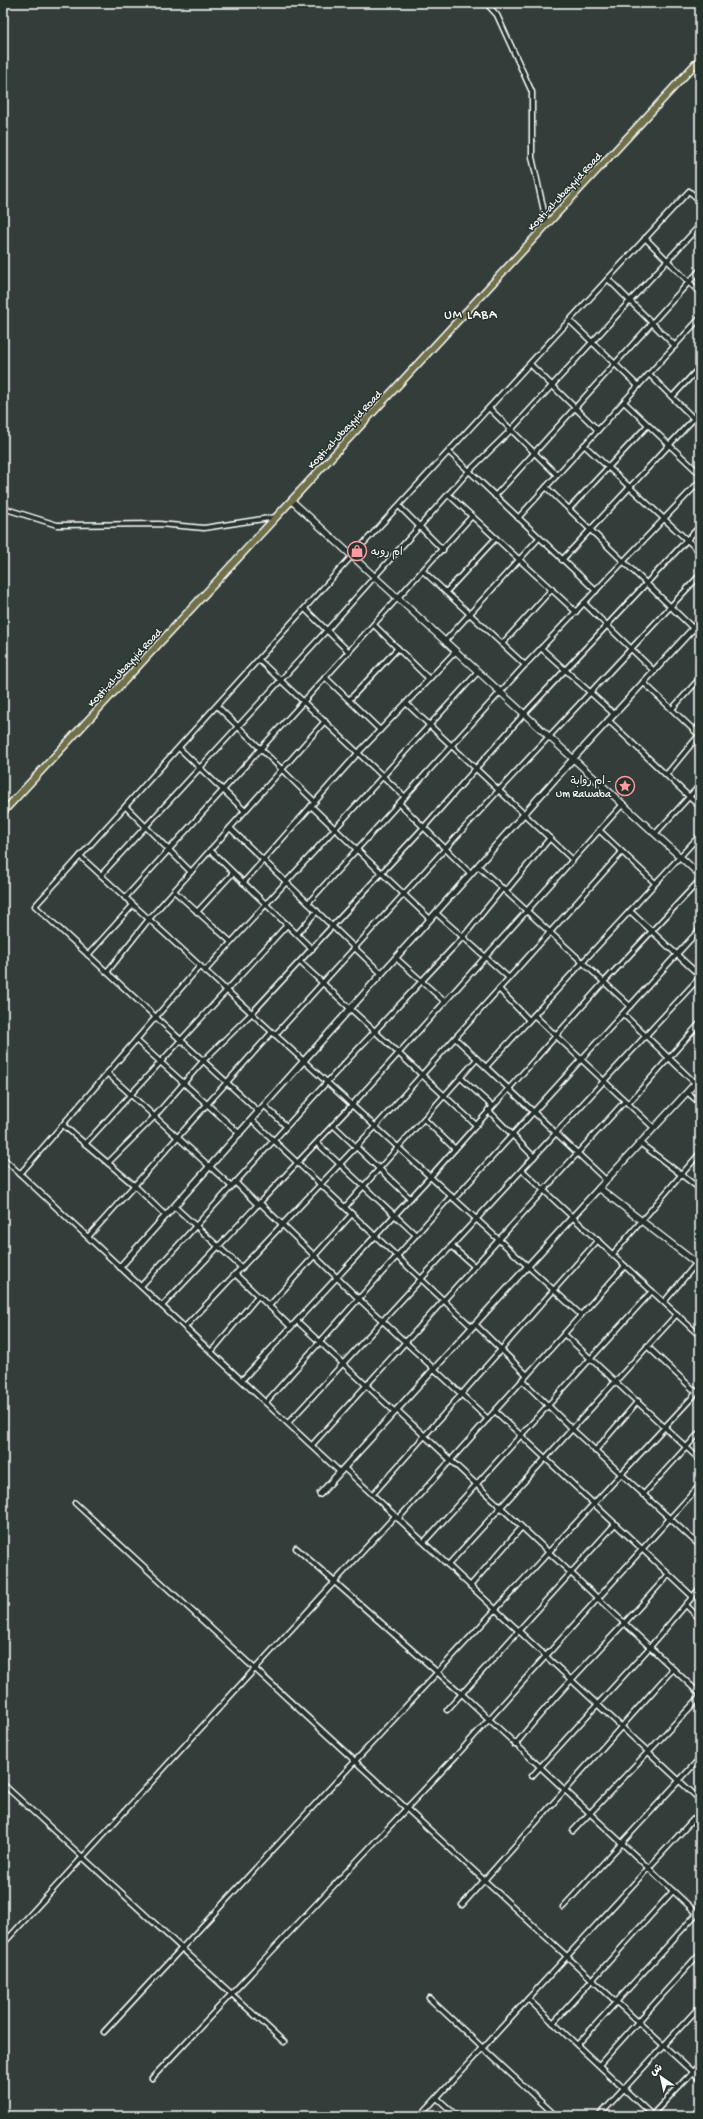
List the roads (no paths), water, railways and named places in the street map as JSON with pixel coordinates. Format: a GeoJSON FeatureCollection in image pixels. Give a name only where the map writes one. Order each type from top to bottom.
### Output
{"type":"FeatureCollection","features":[{"type":"Feature","properties":{"kind":"highway","name":"Kosti-al-Ubayyid Road"},"geometry":{"type":"LineString","coordinates":[[3,812],[700,59]]}},
{"type":"Feature","properties":{"kind":"main road"},"geometry":{"type":"LineString","coordinates":[[292,501],[700,875]]}},
{"type":"Feature","properties":{"kind":"main road"},"geometry":{"type":"LineString","coordinates":[[699,1263],[599,1188],[700,1078]]}},
{"type":"Feature","properties":{"kind":"street"},"geometry":{"type":"LineString","coordinates":[[486,3],[497,15],[532,92],[532,157],[547,225]]}},
{"type":"Feature","properties":{"kind":"street"},"geometry":{"type":"LineString","coordinates":[[259,1112],[35,906],[352,556],[689,191],[700,201]]}},
{"type":"Feature","properties":{"kind":"street"},"geometry":{"type":"LineString","coordinates":[[101,875],[326,630],[469,471],[511,430],[700,225]]}},
{"type":"Feature","properties":{"kind":"street"},"geometry":{"type":"LineString","coordinates":[[646,238],[700,293]]}},
{"type":"Feature","properties":{"kind":"street"},"geometry":{"type":"LineString","coordinates":[[495,496],[700,270]]}},
{"type":"Feature","properties":{"kind":"street"},"geometry":{"type":"LineString","coordinates":[[608,279],[675,346]]}},
{"type":"Feature","properties":{"kind":"street"},"geometry":{"type":"LineString","coordinates":[[518,518],[700,318]]}},
{"type":"Feature","properties":{"kind":"street"},"geometry":{"type":"LineString","coordinates":[[570,321],[638,386]]}},
{"type":"Feature","properties":{"kind":"street"},"geometry":{"type":"LineString","coordinates":[[530,364],[598,430]]}},
{"type":"Feature","properties":{"kind":"street"},"geometry":{"type":"LineString","coordinates":[[672,397],[700,367]]}},
{"type":"Feature","properties":{"kind":"street"},"geometry":{"type":"LineString","coordinates":[[649,374],[700,425]]}},
{"type":"Feature","properties":{"kind":"street"},"geometry":{"type":"LineString","coordinates":[[624,402],[700,474]]}},
{"type":"Feature","properties":{"kind":"street"},"geometry":{"type":"LineString","coordinates":[[489,408],[557,475]]}},
{"type":"Feature","properties":{"kind":"street"},"geometry":{"type":"LineString","coordinates":[[562,560],[700,412]]}},
{"type":"Feature","properties":{"kind":"street"},"geometry":{"type":"LineString","coordinates":[[569,510],[648,425]]}},
{"type":"Feature","properties":{"kind":"street"},"geometry":{"type":"LineString","coordinates":[[584,446],[700,552]]}},
{"type":"Feature","properties":{"kind":"street"},"geometry":{"type":"LineString","coordinates":[[448,452],[596,591]]}},
{"type":"Feature","properties":{"kind":"street"},"geometry":{"type":"LineString","coordinates":[[308,903],[525,665],[700,481]]}},
{"type":"Feature","properties":{"kind":"street"},"geometry":{"type":"LineString","coordinates":[[546,487],[700,636]]}},
{"type":"Feature","properties":{"kind":"street"},"geometry":{"type":"LineString","coordinates":[[448,494],[576,612]]}},
{"type":"Feature","properties":{"kind":"street"},"geometry":{"type":"LineString","coordinates":[[399,506],[443,550]]}},
{"type":"Feature","properties":{"kind":"street"},"geometry":{"type":"LineString","coordinates":[[3,508],[57,525],[159,524],[204,528],[277,517]]}},
{"type":"Feature","properties":{"kind":"street"},"geometry":{"type":"LineString","coordinates":[[125,898],[303,700],[399,599],[472,516]]}},
{"type":"Feature","properties":{"kind":"street"},"geometry":{"type":"LineString","coordinates":[[108,1163],[154,1117],[184,1084],[203,1060],[252,1013],[300,962],[424,827],[524,714],[700,526]]}},
{"type":"Feature","properties":{"kind":"street"},"geometry":{"type":"LineString","coordinates":[[446,592],[496,538]]}},
{"type":"Feature","properties":{"kind":"street"},"geometry":{"type":"LineString","coordinates":[[445,641],[539,538]]}},
{"type":"Feature","properties":{"kind":"street"},"geometry":{"type":"LineString","coordinates":[[423,572],[525,665]]}},
{"type":"Feature","properties":{"kind":"street"},"geometry":{"type":"LineString","coordinates":[[88,1237],[227,1082],[323,983],[499,790],[590,692],[632,650],[700,575]]}},
{"type":"Feature","properties":{"kind":"street"},"geometry":{"type":"LineString","coordinates":[[502,644],[552,589]]}},
{"type":"Feature","properties":{"kind":"street"},"geometry":{"type":"LineString","coordinates":[[584,603],[654,671]]}},
{"type":"Feature","properties":{"kind":"street"},"geometry":{"type":"LineString","coordinates":[[304,609],[349,652]]}},
{"type":"Feature","properties":{"kind":"street"},"geometry":{"type":"LineString","coordinates":[[120,1267],[608,720],[700,621]]}},
{"type":"Feature","properties":{"kind":"street"},"geometry":{"type":"LineString","coordinates":[[374,626],[429,678]]}},
{"type":"Feature","properties":{"kind":"street"},"geometry":{"type":"LineString","coordinates":[[349,700],[398,648]]}},
{"type":"Feature","properties":{"kind":"street"},"geometry":{"type":"LineString","coordinates":[[541,648],[614,714]]}},
{"type":"Feature","properties":{"kind":"street"},"geometry":{"type":"LineString","coordinates":[[243,883],[314,801],[456,651]]}},
{"type":"Feature","properties":{"kind":"street"},"geometry":{"type":"LineString","coordinates":[[259,660],[384,775],[405,797]]}},
{"type":"Feature","properties":{"kind":"street"},"geometry":{"type":"LineString","coordinates":[[205,970],[478,672]]}},
{"type":"Feature","properties":{"kind":"street"},"geometry":{"type":"LineString","coordinates":[[325,677],[380,730]]}},
{"type":"Feature","properties":{"kind":"street"},"geometry":{"type":"LineString","coordinates":[[672,709],[700,678]]}},
{"type":"Feature","properties":{"kind":"street"},"geometry":{"type":"LineString","coordinates":[[643,682],[700,735],[666,775]]}},
{"type":"Feature","properties":{"kind":"street"},"geometry":{"type":"LineString","coordinates":[[406,703],[573,860]]}},
{"type":"Feature","properties":{"kind":"street"},"geometry":{"type":"LineString","coordinates":[[217,706],[314,801]]}},
{"type":"Feature","properties":{"kind":"street"},"geometry":{"type":"LineString","coordinates":[[608,720],[700,807]]}},
{"type":"Feature","properties":{"kind":"street"},"geometry":{"type":"LineString","coordinates":[[107,972],[148,919],[325,721]]}},
{"type":"Feature","properties":{"kind":"street"},"geometry":{"type":"LineString","coordinates":[[695,731],[700,725]]}},
{"type":"Feature","properties":{"kind":"street"},"geometry":{"type":"LineString","coordinates":[[179,748],[245,811]]}},
{"type":"Feature","properties":{"kind":"street"},"geometry":{"type":"LineString","coordinates":[[655,834],[700,785]]}},
{"type":"Feature","properties":{"kind":"street"},"geometry":{"type":"LineString","coordinates":[[399,803],[471,874]]}},
{"type":"Feature","properties":{"kind":"street"},"geometry":{"type":"LineString","coordinates":[[162,1306],[352,1105],[623,804]]}},
{"type":"Feature","properties":{"kind":"street"},"geometry":{"type":"LineString","coordinates":[[311,806],[430,919]]}},
{"type":"Feature","properties":{"kind":"street"},"geometry":{"type":"LineString","coordinates":[[126,807],[191,872]]}},
{"type":"Feature","properties":{"kind":"street"},"geometry":{"type":"LineString","coordinates":[[230,828],[382,974]]}},
{"type":"Feature","properties":{"kind":"street"},"geometry":{"type":"LineString","coordinates":[[599,830],[655,883]]}},
{"type":"Feature","properties":{"kind":"street"},"geometry":{"type":"LineString","coordinates":[[486,1067],[700,835]]}},
{"type":"Feature","properties":{"kind":"street"},"geometry":{"type":"LineString","coordinates":[[141,1286],[234,1182],[463,937],[550,838]]}},
{"type":"Feature","properties":{"kind":"street"},"geometry":{"type":"LineString","coordinates":[[210,850],[265,905],[312,948]]}},
{"type":"Feature","properties":{"kind":"street"},"geometry":{"type":"LineString","coordinates":[[185,1327],[376,1127],[622,852]]}},
{"type":"Feature","properties":{"kind":"street"},"geometry":{"type":"LineString","coordinates":[[80,856],[581,1315]]}},
{"type":"Feature","properties":{"kind":"street"},"geometry":{"type":"LineString","coordinates":[[478,866],[630,1006]]}},
{"type":"Feature","properties":{"kind":"street"},"geometry":{"type":"LineString","coordinates":[[198,912],[233,873]]}},
{"type":"Feature","properties":{"kind":"street"},"geometry":{"type":"LineString","coordinates":[[242,1380],[430,1177],[604,982],[700,880]]}},
{"type":"Feature","properties":{"kind":"street"},"geometry":{"type":"LineString","coordinates":[[174,891],[231,942]]}},
{"type":"Feature","properties":{"kind":"street"},"geometry":{"type":"LineString","coordinates":[[88,955],[133,905]]}},
{"type":"Feature","properties":{"kind":"street"},"geometry":{"type":"LineString","coordinates":[[296,934],[317,911]]}},
{"type":"Feature","properties":{"kind":"street"},"geometry":{"type":"LineString","coordinates":[[288,1423],[700,977],[630,911]]}},
{"type":"Feature","properties":{"kind":"street"},"geometry":{"type":"LineString","coordinates":[[436,913],[508,978]]}},
{"type":"Feature","properties":{"kind":"street"},"geometry":{"type":"LineString","coordinates":[[85,1144],[180,1039],[287,925]]}},
{"type":"Feature","properties":{"kind":"street"},"geometry":{"type":"LineString","coordinates":[[454,1199],[534,1113],[700,929]]}},
{"type":"Feature","properties":{"kind":"street"},"geometry":{"type":"LineString","coordinates":[[396,958],[445,1002]]}},
{"type":"Feature","properties":{"kind":"street"},"geometry":{"type":"LineString","coordinates":[[300,962],[350,1010],[476,1125]]}},
{"type":"Feature","properties":{"kind":"street"},"geometry":{"type":"LineString","coordinates":[[20,1174],[200,966]]}},
{"type":"Feature","properties":{"kind":"street"},"geometry":{"type":"LineString","coordinates":[[499,989],[529,1020]]}},
{"type":"Feature","properties":{"kind":"street"},"geometry":{"type":"LineString","coordinates":[[623,1014],[695,1083]]}},
{"type":"Feature","properties":{"kind":"street"},"geometry":{"type":"LineString","coordinates":[[534,1015],[581,1061],[654,1128]]}},
{"type":"Feature","properties":{"kind":"street"},"geometry":{"type":"LineString","coordinates":[[312,1445],[474,1266],[700,1023]]}},
{"type":"Feature","properties":{"kind":"street"},"geometry":{"type":"LineString","coordinates":[[455,1038],[606,1180]]}},
{"type":"Feature","properties":{"kind":"street"},"geometry":{"type":"LineString","coordinates":[[136,1040],[240,1134]]}},
{"type":"Feature","properties":{"kind":"street"},"geometry":{"type":"LineString","coordinates":[[345,1207],[362,1186],[477,1059]]}},
{"type":"Feature","properties":{"kind":"street"},"geometry":{"type":"LineString","coordinates":[[107,1073],[231,1186]]}},
{"type":"Feature","properties":{"kind":"street"},"geometry":{"type":"LineString","coordinates":[[461,1078],[534,1157]]}},
{"type":"Feature","properties":{"kind":"street"},"geometry":{"type":"LineString","coordinates":[[687,1092],[700,1103]]}},
{"type":"Feature","properties":{"kind":"street"},"geometry":{"type":"LineString","coordinates":[[265,1106],[286,1126]]}},
{"type":"Feature","properties":{"kind":"street"},"geometry":{"type":"LineString","coordinates":[[424,1119],[455,1149]]}},
{"type":"Feature","properties":{"kind":"street"},"geometry":{"type":"LineString","coordinates":[[252,1120],[421,1279],[501,1349],[527,1375]]}},
{"type":"Feature","properties":{"kind":"street"},"geometry":{"type":"LineString","coordinates":[[63,1125],[134,1185],[166,1216]]}},
{"type":"Feature","properties":{"kind":"street"},"geometry":{"type":"LineString","coordinates":[[333,1125],[410,1198]]}},
{"type":"Feature","properties":{"kind":"street"},"geometry":{"type":"LineString","coordinates":[[316,1143],[416,1235]]}},
{"type":"Feature","properties":{"kind":"street"},"geometry":{"type":"LineString","coordinates":[[640,1143],[700,1189]]}},
{"type":"Feature","properties":{"kind":"street"},"geometry":{"type":"LineString","coordinates":[[613,1254],[700,1152]]}},
{"type":"Feature","properties":{"kind":"street"},"geometry":{"type":"LineString","coordinates":[[3,1158],[312,1445],[372,1494],[397,1517],[700,1800]]}},
{"type":"Feature","properties":{"kind":"street"},"geometry":{"type":"LineString","coordinates":[[522,1170],[700,1336]]}},
{"type":"Feature","properties":{"kind":"street"},"geometry":{"type":"LineString","coordinates":[[234,1182],[283,1224],[358,1299],[406,1341],[488,1419]]}},
{"type":"Feature","properties":{"kind":"street"},"geometry":{"type":"LineString","coordinates":[[320,1494],[599,1188]]}},
{"type":"Feature","properties":{"kind":"street"},"geometry":{"type":"LineString","coordinates":[[266,1402],[451,1196]]}},
{"type":"Feature","properties":{"kind":"street"},"geometry":{"type":"LineString","coordinates":[[175,1206],[242,1268]]}},
{"type":"Feature","properties":{"kind":"street"},"geometry":{"type":"LineString","coordinates":[[269,1306],[316,1257],[352,1214]]}},
{"type":"Feature","properties":{"kind":"street"},"geometry":{"type":"LineString","coordinates":[[372,1494],[598,1240]]}},
{"type":"Feature","properties":{"kind":"street"},"geometry":{"type":"LineString","coordinates":[[451,1246],[474,1266]]}},
{"type":"Feature","properties":{"kind":"street"},"geometry":{"type":"LineString","coordinates":[[664,1302],[699,1263]]}},
{"type":"Feature","properties":{"kind":"street"},"geometry":{"type":"LineString","coordinates":[[3,1944],[336,1582],[450,1461],[625,1266]]}},
{"type":"Feature","properties":{"kind":"street"},"geometry":{"type":"LineString","coordinates":[[235,1274],[291,1327]]}},
{"type":"Feature","properties":{"kind":"street"},"geometry":{"type":"LineString","coordinates":[[424,1542],[475,1484],[549,1406],[652,1291]]}},
{"type":"Feature","properties":{"kind":"street"},"geometry":{"type":"LineString","coordinates":[[211,1352],[258,1296]]}},
{"type":"Feature","properties":{"kind":"street"},"geometry":{"type":"LineString","coordinates":[[448,1565],[677,1314]]}},
{"type":"Feature","properties":{"kind":"street"},"geometry":{"type":"LineString","coordinates":[[297,1321],[366,1386],[424,1436],[548,1554],[700,1694]]}},
{"type":"Feature","properties":{"kind":"street"},"geometry":{"type":"LineString","coordinates":[[564,1334],[700,1460]]}},
{"type":"Feature","properties":{"kind":"street"},"geometry":{"type":"LineString","coordinates":[[104,2032],[698,1391],[647,1346]]}},
{"type":"Feature","properties":{"kind":"street"},"geometry":{"type":"LineString","coordinates":[[522,1380],[595,1451],[700,1546]]}},
{"type":"Feature","properties":{"kind":"street"},"geometry":{"type":"LineString","coordinates":[[595,1451],[638,1401]]}},
{"type":"Feature","properties":{"kind":"street"},"geometry":{"type":"LineString","coordinates":[[495,1411],[693,1597]]}},
{"type":"Feature","properties":{"kind":"street"},"geometry":{"type":"LineString","coordinates":[[643,1495],[700,1432]]}},
{"type":"Feature","properties":{"kind":"street"},"geometry":{"type":"LineString","coordinates":[[152,2078],[406,1809],[546,1657],[700,1485]]}},
{"type":"Feature","properties":{"kind":"street"},"geometry":{"type":"LineString","coordinates":[[75,1503],[700,2079]]}},
{"type":"Feature","properties":{"kind":"street"},"geometry":{"type":"LineString","coordinates":[[447,1710],[615,1524]]}},
{"type":"Feature","properties":{"kind":"street"},"geometry":{"type":"LineString","coordinates":[[470,1586],[521,1528]]}},
{"type":"Feature","properties":{"kind":"street"},"geometry":{"type":"LineString","coordinates":[[296,1548],[462,1694],[648,1868],[699,1913],[577,2045]]}},
{"type":"Feature","properties":{"kind":"street"},"geometry":{"type":"LineString","coordinates":[[515,1745],[571,1680],[625,1625],[668,1575]]}},
{"type":"Feature","properties":{"kind":"street"},"geometry":{"type":"LineString","coordinates":[[532,1776],[650,1647],[700,1588]]}},
{"type":"Feature","properties":{"kind":"street"},"geometry":{"type":"LineString","coordinates":[[686,1605],[700,1619]]}},
{"type":"Feature","properties":{"kind":"street"},"geometry":{"type":"LineString","coordinates":[[462,1905],[673,1669]]}},
{"type":"Feature","properties":{"kind":"street"},"geometry":{"type":"LineString","coordinates":[[573,1830],[700,1697]]}},
{"type":"Feature","properties":{"kind":"street"},"geometry":{"type":"LineString","coordinates":[[563,1907],[700,1758]]}},
{"type":"Feature","properties":{"kind":"street"},"geometry":{"type":"LineString","coordinates":[[3,1784],[284,2042]]}},
{"type":"Feature","properties":{"kind":"street"},"geometry":{"type":"LineString","coordinates":[[420,2116],[700,1812]]}},
{"type":"Feature","properties":{"kind":"street"},"geometry":{"type":"LineString","coordinates":[[553,2023],[673,1891]]}},
{"type":"Feature","properties":{"kind":"street"},"geometry":{"type":"LineString","coordinates":[[599,2065],[700,1953]]}},
{"type":"Feature","properties":{"kind":"street"},"geometry":{"type":"LineString","coordinates":[[429,1998],[482,2049],[556,2116]]}},
{"type":"Feature","properties":{"kind":"street"},"geometry":{"type":"LineString","coordinates":[[528,1999],[653,2115],[700,2064]]}},
{"type":"Feature","properties":{"kind":"street"},"geometry":{"type":"LineString","coordinates":[[599,2116],[700,2006]]}},
{"type":"Feature","properties":{"kind":"street"},"geometry":{"type":"LineString","coordinates":[[437,2098],[457,2116]]}},
{"type":"Feature","properties":{"kind":"place","name":"ام روبه"},"geometry":{"type":"Point","coordinates":[357,551]}},
{"type":"Feature","properties":{"kind":"place","name":"ام روابة - Um Rawaba"},"geometry":{"type":"Point","coordinates":[625,786]}},
{"type":"Feature","properties":{"kind":"district","name":"UM LABA"},"geometry":{"type":"Point","coordinates":[471,313]}}]}
